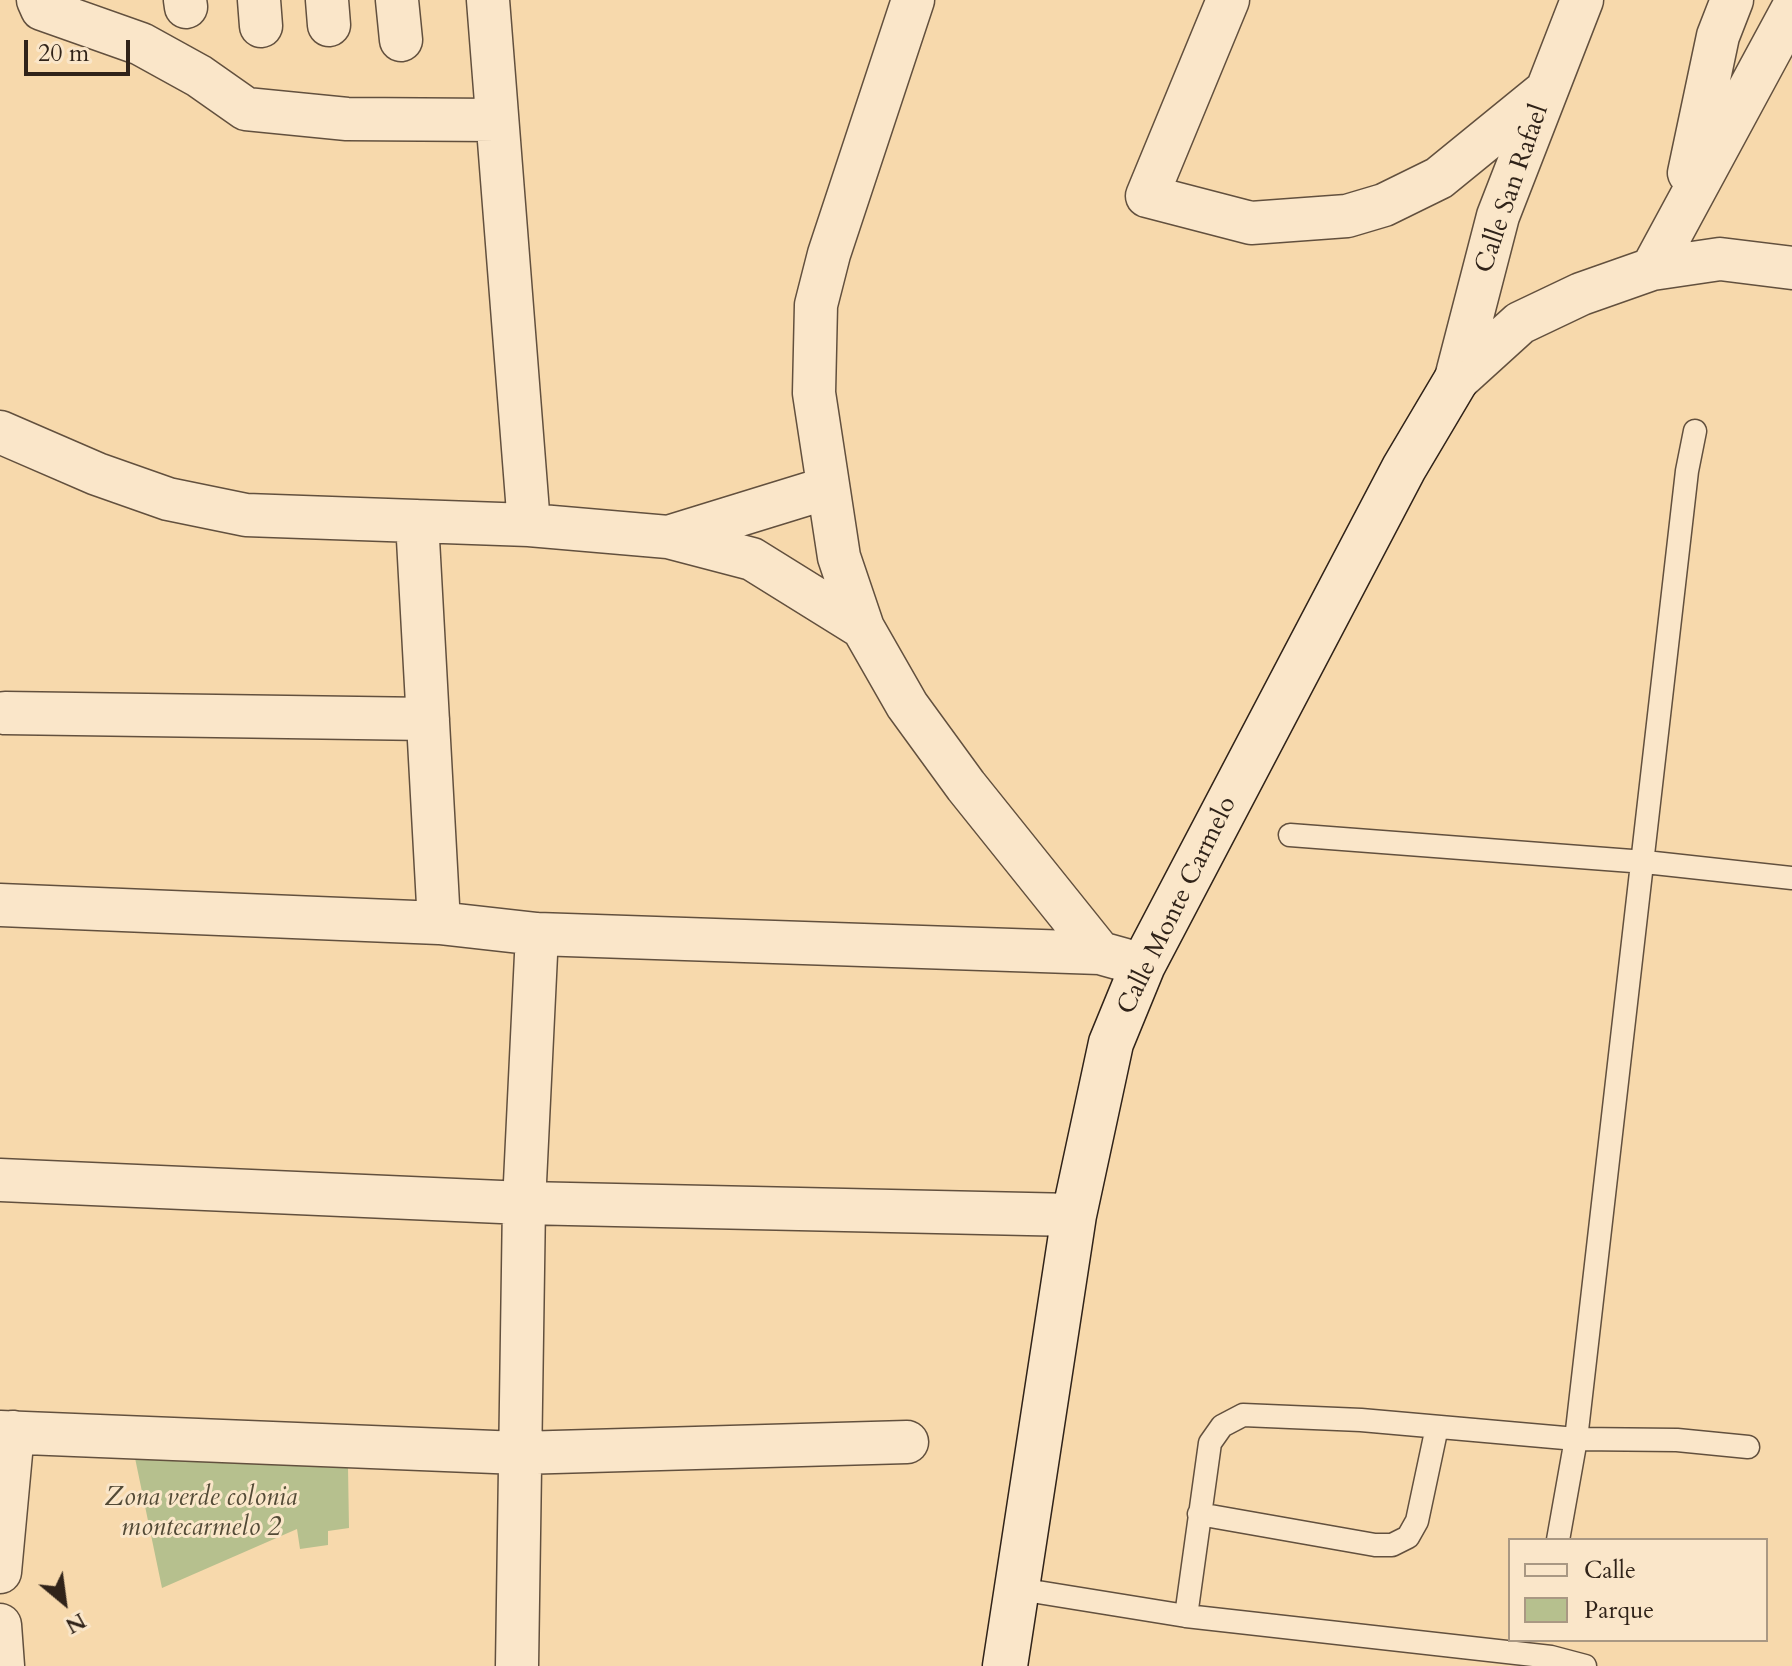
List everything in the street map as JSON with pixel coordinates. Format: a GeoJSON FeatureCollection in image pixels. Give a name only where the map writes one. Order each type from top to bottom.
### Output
{"type":"FeatureCollection","features":[{"type":"Feature","properties":{"kind":"street"},"geometry":{"type":"LineString","coordinates":[[38,0],[42,9],[141,44],[199,76],[246,109],[347,119],[496,120]]}},
{"type":"Feature","properties":{"kind":"street"},"geometry":{"type":"LineString","coordinates":[[488,0],[529,525]]}},
{"type":"Feature","properties":{"kind":"street"},"geometry":{"type":"LineString","coordinates":[[913,0],[829,254],[816,305],[814,393],[839,557],[863,628],[907,705],[957,775],[1100,953]]}},
{"type":"Feature","properties":{"kind":"street"},"geometry":{"type":"LineString","coordinates":[[1228,0],[1147,196],[1251,223],[1347,216],[1384,205],[1439,178],[1547,90]]}},
{"type":"Feature","properties":{"kind":"street","name":"Calle San Rafael"},"geometry":{"type":"LineString","coordinates":[[1455,382],[1498,216],[1582,0]]}},
{"type":"Feature","properties":{"kind":"street"},"geometry":{"type":"LineString","coordinates":[[1680,217],[1718,36],[1732,0]]}},
{"type":"Feature","properties":{"kind":"street"},"geometry":{"type":"LineString","coordinates":[[1652,269],[1792,10]]}},
{"type":"Feature","properties":{"kind":"street"},"geometry":{"type":"LineString","coordinates":[[1455,382],[1520,323],[1581,294],[1652,269],[1720,259],[1792,268]]}},
{"type":"Feature","properties":{"kind":"street","name":"Calle Monte Carmelo"},"geometry":{"type":"LineString","coordinates":[[1005,1666],[1074,1215],[1111,1043],[1143,965],[1404,468],[1455,382]]}},
{"type":"Feature","properties":{"kind":"street"},"geometry":{"type":"LineString","coordinates":[[0,432],[97,474],[184,502],[246,515],[529,525],[668,537],[752,559],[863,628]]}},
{"type":"Feature","properties":{"kind":"street"},"geometry":{"type":"LineString","coordinates":[[668,537],[827,488]]}},
{"type":"Feature","properties":{"kind":"street"},"geometry":{"type":"LineString","coordinates":[[417,521],[439,923]]}},
{"type":"Feature","properties":{"kind":"street"},"geometry":{"type":"LineString","coordinates":[[5,713],[428,719]]}},
{"type":"Feature","properties":{"kind":"street"},"geometry":{"type":"LineString","coordinates":[[0,905],[439,923],[537,934],[1100,953],[1143,965]]}},
{"type":"Feature","properties":{"kind":"street"},"geometry":{"type":"LineString","coordinates":[[517,1666],[524,1203],[537,934]]}},
{"type":"Feature","properties":{"kind":"street"},"geometry":{"type":"LineString","coordinates":[[0,1180],[524,1203],[1074,1215]]}},
{"type":"Feature","properties":{"kind":"street"},"geometry":{"type":"LineString","coordinates":[[0,1572],[6,1432],[519,1453],[907,1442]]}},
{"type":"Feature","properties":{"kind":"street"},"geometry":{"type":"LineString","coordinates":[[0,1625],[3,1666]]}},
{"type":"Feature","properties":{"kind":"lane"},"geometry":{"type":"LineString","coordinates":[[1558,1538],[1576,1439],[1645,862],[1687,471],[1695,431]]}},
{"type":"Feature","properties":{"kind":"lane"},"geometry":{"type":"LineString","coordinates":[[1290,835],[1645,862],[1792,878]]}},
{"type":"Feature","properties":{"kind":"lane"},"geometry":{"type":"LineString","coordinates":[[1186,1616],[1210,1443],[1222,1426],[1243,1415],[1267,1414],[1576,1439],[1677,1440],[1748,1447]]}},
{"type":"Feature","properties":{"kind":"lane"},"geometry":{"type":"LineString","coordinates":[[1199,1514],[1375,1545],[1392,1545],[1408,1537],[1417,1521],[1437,1427]]}},
{"type":"Feature","properties":{"kind":"lane"},"geometry":{"type":"LineString","coordinates":[[1019,1589],[1186,1616],[1538,1648],[1585,1666]]}},
{"type":"Feature","properties":{"kind":"green space","name":"Zona verde colonia montecarmelo 2"},"geometry":{"type":"Polygon","coordinates":[[[135,1458],[348,1467],[349,1528],[328,1531],[328,1545],[300,1549],[297,1529],[162,1588],[135,1458]]]}}]}
